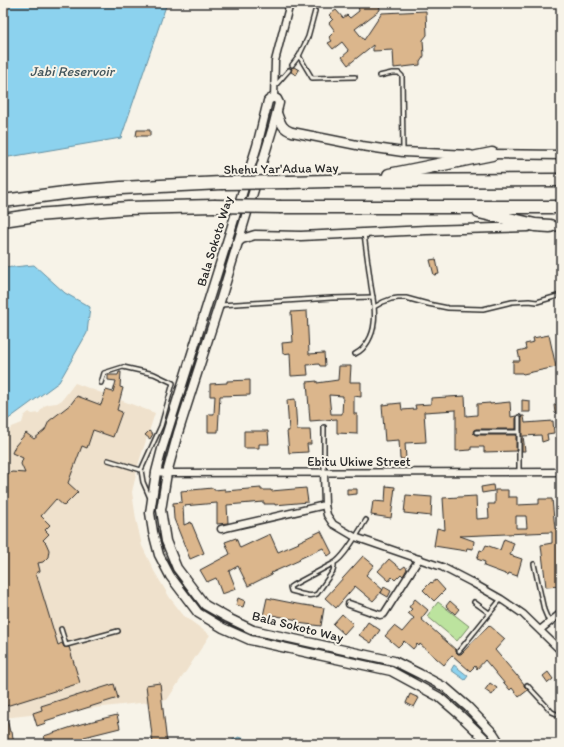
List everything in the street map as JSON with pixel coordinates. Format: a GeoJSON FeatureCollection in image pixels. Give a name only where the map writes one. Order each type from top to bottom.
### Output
{"type":"FeatureCollection","features":[{"type":"Feature","properties":{"kind":"highway"},"geometry":{"type":"LineString","coordinates":[[328,181],[382,176],[492,154]]}},
{"type":"Feature","properties":{"kind":"highway","name":"Shehu Yar'Adua Way"},"geometry":{"type":"LineString","coordinates":[[3,201],[72,192],[222,183],[561,180]]}},
{"type":"Feature","properties":{"kind":"highway"},"geometry":{"type":"LineString","coordinates":[[3,220],[36,215],[120,208],[214,206],[561,207]]}},
{"type":"Feature","properties":{"kind":"highway"},"geometry":{"type":"LineString","coordinates":[[408,207],[479,212],[524,223],[555,226]]}},
{"type":"Feature","properties":{"kind":"street"},"geometry":{"type":"LineString","coordinates":[[274,98],[275,61],[290,3]]}},
{"type":"Feature","properties":{"kind":"street","name":"Bala Sokoto Way"},"geometry":{"type":"LineString","coordinates":[[488,744],[485,739],[460,715],[439,697],[390,671],[250,640],[223,628],[198,613],[170,576],[159,555],[152,532],[150,513],[156,472],[257,146],[268,101],[271,98],[277,99],[279,103],[277,113],[167,473],[160,510],[166,541],[177,568],[205,605],[253,630],[394,661],[446,688],[493,732],[500,744]]}},
{"type":"Feature","properties":{"kind":"street"},"geometry":{"type":"LineString","coordinates":[[277,113],[286,131],[355,145],[403,152],[465,155],[561,155]]}},
{"type":"Feature","properties":{"kind":"street"},"geometry":{"type":"LineString","coordinates":[[257,146],[260,139],[271,132],[292,132]]}},
{"type":"Feature","properties":{"kind":"street"},"geometry":{"type":"LineString","coordinates":[[236,213],[236,222],[239,227],[242,230],[255,235]]}},
{"type":"Feature","properties":{"kind":"street"},"geometry":{"type":"LineString","coordinates":[[237,243],[242,239],[255,235],[301,236],[555,226]]}},
{"type":"Feature","properties":{"kind":"street","name":"Ebitu Ukiwe Street"},"geometry":{"type":"LineString","coordinates":[[156,472],[561,472]]}},
{"type":"Feature","properties":{"kind":"street"},"geometry":{"type":"LineString","coordinates":[[324,472],[324,505],[327,515],[333,524],[355,537],[442,567],[471,582],[501,599],[523,614],[561,651]]}},
{"type":"Feature","properties":{"kind":"street"},"geometry":{"type":"LineString","coordinates":[[221,530],[324,505]]}},
{"type":"Feature","properties":{"kind":"street"},"geometry":{"type":"LineString","coordinates":[[349,604],[380,615],[384,614],[419,559]]}},
{"type":"Feature","properties":{"kind":"street"},"geometry":{"type":"LineString","coordinates":[[540,630],[561,612]]}},
{"type":"Feature","properties":{"kind":"lane"},"geometry":{"type":"LineString","coordinates":[[292,65],[308,37],[315,11]]}},
{"type":"Feature","properties":{"kind":"lane"},"geometry":{"type":"LineString","coordinates":[[298,56],[312,78],[355,77]]}},
{"type":"Feature","properties":{"kind":"lane"},"geometry":{"type":"LineString","coordinates":[[274,88],[288,70]]}},
{"type":"Feature","properties":{"kind":"lane"},"geometry":{"type":"LineString","coordinates":[[379,76],[399,73],[402,76],[403,152]]}},
{"type":"Feature","properties":{"kind":"lane"},"geometry":{"type":"LineString","coordinates":[[355,354],[360,352],[365,346],[373,330],[374,323],[373,297],[364,233]]}},
{"type":"Feature","properties":{"kind":"lane"},"geometry":{"type":"LineString","coordinates":[[374,307],[391,299],[406,298],[448,308],[483,309],[512,302],[537,302],[561,295]]}},
{"type":"Feature","properties":{"kind":"lane"},"geometry":{"type":"LineString","coordinates":[[219,305],[373,297]]}},
{"type":"Feature","properties":{"kind":"lane"},"geometry":{"type":"LineString","coordinates":[[101,383],[104,373],[123,367],[154,374],[173,383],[182,385]]}},
{"type":"Feature","properties":{"kind":"lane"},"geometry":{"type":"LineString","coordinates":[[151,502],[143,482],[141,470],[161,426],[173,383]]}},
{"type":"Feature","properties":{"kind":"lane"},"geometry":{"type":"LineString","coordinates":[[519,417],[519,472]]}},
{"type":"Feature","properties":{"kind":"lane"},"geometry":{"type":"LineString","coordinates":[[324,427],[324,472]]}},
{"type":"Feature","properties":{"kind":"lane"},"geometry":{"type":"LineString","coordinates":[[476,432],[519,432]]}},
{"type":"Feature","properties":{"kind":"lane"},"geometry":{"type":"LineString","coordinates":[[108,460],[141,470]]}},
{"type":"Feature","properties":{"kind":"lane"},"geometry":{"type":"LineString","coordinates":[[334,563],[333,571],[317,594],[309,596],[291,591],[290,587],[293,585],[334,563],[338,561],[366,520]]}},
{"type":"Feature","properties":{"kind":"lane"},"geometry":{"type":"LineString","coordinates":[[534,564],[544,610],[549,623]]}},
{"type":"Feature","properties":{"kind":"lane"},"geometry":{"type":"LineString","coordinates":[[459,651],[501,599]]}},
{"type":"Feature","properties":{"kind":"lane"},"geometry":{"type":"LineString","coordinates":[[474,602],[489,614]]}},
{"type":"Feature","properties":{"kind":"lane"},"geometry":{"type":"LineString","coordinates":[[61,629],[66,645],[118,630]]}},
{"type":"Feature","properties":{"kind":"lane"},"geometry":{"type":"LineString","coordinates":[[527,685],[552,712],[561,716]]}},
{"type":"Feature","properties":{"kind":"shaded area"},"geometry":{"type":"Polygon","coordinates":[[[75,383],[155,413],[139,462],[132,492],[142,546],[154,571],[170,598],[184,616],[210,635],[167,700],[3,718],[3,438],[12,427],[22,423],[24,416],[29,412],[32,414],[39,413],[44,406],[57,403],[62,400],[75,383]]]}},
{"type":"Feature","properties":{"kind":"green space"},"geometry":{"type":"Polygon","coordinates":[[[438,602],[469,626],[457,641],[427,616],[438,602]]]}},
{"type":"Feature","properties":{"kind":"water","name":"Jabi Reservoir"},"geometry":{"type":"Polygon","coordinates":[[[3,3],[167,3],[121,138],[3,158],[3,3]]]}},
{"type":"Feature","properties":{"kind":"water"},"geometry":{"type":"Polygon","coordinates":[[[34,265],[65,293],[90,307],[87,333],[59,382],[3,423],[3,268],[34,265]]]}},
{"type":"Feature","properties":{"kind":"water"},"geometry":{"type":"Polygon","coordinates":[[[454,665],[468,676],[465,680],[451,670],[454,665]]]}},
{"type":"Feature","properties":{"kind":"water"},"geometry":{"type":"Polygon","coordinates":[[[239,737],[259,744],[224,744],[239,737]]]}},
{"type":"Feature","properties":{"kind":"building"},"geometry":{"type":"Polygon","coordinates":[[[379,3],[380,10],[355,29],[364,40],[382,13],[426,11],[427,35],[423,40],[424,56],[420,62],[420,65],[394,68],[393,50],[373,51],[373,45],[348,65],[342,57],[349,51],[342,42],[333,49],[328,43],[332,41],[329,37],[335,31],[329,23],[333,19],[329,15],[336,10],[343,18],[347,15],[350,18],[359,11],[358,5],[379,3]]]}},
{"type":"Feature","properties":{"kind":"building"},"geometry":{"type":"Polygon","coordinates":[[[294,67],[299,70],[296,75],[291,72],[291,68],[294,67]]]}},
{"type":"Feature","properties":{"kind":"building"},"geometry":{"type":"Polygon","coordinates":[[[137,130],[150,130],[150,136],[136,136],[137,130]]]}},
{"type":"Feature","properties":{"kind":"building"},"geometry":{"type":"Polygon","coordinates":[[[436,259],[439,274],[434,275],[430,260],[436,259]]]}},
{"type":"Feature","properties":{"kind":"building"},"geometry":{"type":"Polygon","coordinates":[[[307,311],[309,354],[324,353],[325,366],[320,366],[319,364],[307,365],[308,375],[291,376],[290,353],[283,354],[282,343],[293,342],[291,312],[307,311]]]}},
{"type":"Feature","properties":{"kind":"building"},"geometry":{"type":"Polygon","coordinates":[[[549,335],[556,367],[523,374],[513,373],[513,361],[520,361],[518,351],[526,349],[525,344],[534,342],[533,338],[549,335]]]}},
{"type":"Feature","properties":{"kind":"building"},"geometry":{"type":"Polygon","coordinates":[[[339,366],[351,366],[350,382],[361,382],[361,397],[354,396],[354,414],[357,414],[357,434],[337,433],[337,419],[310,421],[307,382],[317,381],[317,383],[338,380],[339,366]],[[329,395],[331,414],[342,414],[343,396],[329,395]]]}},
{"type":"Feature","properties":{"kind":"building"},"geometry":{"type":"Polygon","coordinates":[[[119,372],[121,372],[120,387],[123,388],[117,410],[122,412],[113,437],[93,430],[87,448],[82,446],[68,483],[78,492],[64,506],[56,499],[41,516],[50,525],[45,530],[49,534],[43,540],[49,550],[48,557],[43,562],[38,563],[40,571],[36,573],[58,645],[62,643],[64,647],[69,647],[80,683],[3,707],[3,478],[12,472],[25,473],[21,464],[23,458],[12,453],[15,446],[26,433],[34,439],[45,430],[49,421],[71,404],[77,396],[101,405],[106,390],[113,392],[116,381],[108,380],[108,375],[118,375],[119,372]]]}},
{"type":"Feature","properties":{"kind":"building"},"geometry":{"type":"Polygon","coordinates":[[[250,380],[250,395],[220,396],[218,432],[208,432],[208,414],[214,414],[215,396],[210,396],[210,384],[227,383],[227,381],[250,380]]]}},
{"type":"Feature","properties":{"kind":"building"},"geometry":{"type":"Polygon","coordinates":[[[465,396],[466,416],[477,415],[477,404],[510,402],[511,417],[516,416],[516,429],[476,429],[473,432],[476,435],[516,435],[516,451],[484,452],[484,447],[471,447],[471,450],[456,451],[456,410],[424,412],[426,442],[405,443],[406,459],[400,459],[399,440],[385,441],[382,405],[401,403],[402,410],[416,409],[415,405],[431,404],[431,398],[465,396]]]}},
{"type":"Feature","properties":{"kind":"building"},"geometry":{"type":"Polygon","coordinates":[[[295,399],[297,430],[310,430],[311,444],[307,444],[308,452],[289,453],[287,400],[295,399]]]}},
{"type":"Feature","properties":{"kind":"building"},"geometry":{"type":"Polygon","coordinates":[[[522,400],[530,401],[530,412],[522,412],[522,400]]]}},
{"type":"Feature","properties":{"kind":"building"},"geometry":{"type":"Polygon","coordinates":[[[561,404],[561,413],[555,413],[554,405],[561,404]]]}},
{"type":"Feature","properties":{"kind":"building"},"geometry":{"type":"Polygon","coordinates":[[[522,416],[524,416],[525,423],[553,421],[554,433],[547,434],[548,440],[542,442],[541,435],[523,436],[525,451],[522,451],[522,416]]]}},
{"type":"Feature","properties":{"kind":"building"},"geometry":{"type":"Polygon","coordinates":[[[149,431],[153,434],[150,439],[145,435],[149,431]]]}},
{"type":"Feature","properties":{"kind":"building"},"geometry":{"type":"Polygon","coordinates":[[[244,431],[268,431],[269,444],[259,444],[259,448],[244,448],[244,431]]]}},
{"type":"Feature","properties":{"kind":"building"},"geometry":{"type":"Polygon","coordinates":[[[493,485],[494,491],[482,493],[481,487],[493,485]]]}},
{"type":"Feature","properties":{"kind":"building"},"geometry":{"type":"Polygon","coordinates":[[[386,486],[395,487],[391,518],[371,515],[373,501],[385,502],[386,486]]]}},
{"type":"Feature","properties":{"kind":"building"},"geometry":{"type":"Polygon","coordinates":[[[213,488],[214,490],[225,489],[225,491],[261,488],[261,490],[271,491],[306,488],[308,502],[275,505],[264,504],[264,502],[227,505],[228,523],[217,524],[217,503],[183,506],[184,525],[191,522],[204,553],[190,559],[174,519],[173,503],[182,502],[181,491],[213,488]]]}},
{"type":"Feature","properties":{"kind":"building"},"geometry":{"type":"Polygon","coordinates":[[[347,489],[357,489],[357,494],[347,495],[347,489]]]}},
{"type":"Feature","properties":{"kind":"building"},"geometry":{"type":"Polygon","coordinates":[[[495,490],[508,490],[508,497],[517,497],[517,505],[539,504],[539,499],[552,499],[555,529],[561,529],[561,586],[546,587],[541,545],[552,543],[552,532],[460,536],[474,541],[473,549],[467,548],[466,551],[434,546],[437,528],[445,530],[443,498],[476,496],[477,519],[489,518],[488,504],[495,504],[495,490]],[[516,516],[516,528],[527,528],[526,516],[516,516]]]}},
{"type":"Feature","properties":{"kind":"building"},"geometry":{"type":"Polygon","coordinates":[[[406,495],[432,497],[431,516],[404,513],[406,495]]]}},
{"type":"Feature","properties":{"kind":"building"},"geometry":{"type":"Polygon","coordinates":[[[321,531],[332,553],[328,556],[323,548],[271,573],[272,574],[248,586],[238,566],[229,571],[236,589],[222,594],[216,578],[207,582],[200,570],[230,554],[225,542],[236,538],[240,548],[270,534],[278,552],[321,531]]]}},
{"type":"Feature","properties":{"kind":"building"},"geometry":{"type":"Polygon","coordinates":[[[504,539],[514,543],[510,555],[522,559],[517,576],[509,573],[508,575],[484,566],[485,562],[477,559],[480,550],[483,551],[486,545],[500,550],[504,539]]]}},
{"type":"Feature","properties":{"kind":"building"},"geometry":{"type":"Polygon","coordinates":[[[363,556],[374,565],[366,575],[383,590],[373,601],[355,586],[336,608],[325,598],[363,556]]]}},
{"type":"Feature","properties":{"kind":"building"},"geometry":{"type":"Polygon","coordinates":[[[389,559],[401,569],[405,566],[407,569],[403,576],[401,574],[395,580],[392,577],[389,581],[378,571],[389,559]]]}},
{"type":"Feature","properties":{"kind":"building"},"geometry":{"type":"Polygon","coordinates":[[[436,580],[445,590],[434,601],[423,590],[431,582],[432,583],[436,580]]]}},
{"type":"Feature","properties":{"kind":"building"},"geometry":{"type":"Polygon","coordinates":[[[384,587],[391,591],[388,597],[381,593],[384,587]]]}},
{"type":"Feature","properties":{"kind":"building"},"geometry":{"type":"Polygon","coordinates":[[[238,598],[245,601],[243,607],[236,605],[238,598]]]}},
{"type":"Feature","properties":{"kind":"building"},"geometry":{"type":"Polygon","coordinates":[[[267,598],[324,608],[321,626],[297,623],[298,620],[272,615],[272,618],[263,616],[267,598]]]}},
{"type":"Feature","properties":{"kind":"building"},"geometry":{"type":"Polygon","coordinates":[[[415,599],[428,610],[421,619],[456,650],[458,654],[461,654],[489,625],[505,639],[495,650],[528,690],[519,697],[512,688],[510,690],[485,660],[477,669],[475,666],[470,671],[452,655],[444,665],[420,644],[419,646],[417,644],[413,649],[404,641],[398,647],[385,636],[394,626],[402,632],[414,618],[408,613],[412,609],[409,607],[415,599]]]}},
{"type":"Feature","properties":{"kind":"building"},"geometry":{"type":"Polygon","coordinates":[[[450,601],[459,609],[455,614],[446,606],[450,601]]]}},
{"type":"Feature","properties":{"kind":"building"},"geometry":{"type":"Polygon","coordinates":[[[342,614],[353,624],[344,634],[333,624],[342,614]]]}},
{"type":"Feature","properties":{"kind":"building"},"geometry":{"type":"Polygon","coordinates":[[[368,622],[380,630],[371,643],[359,635],[368,622]]]}},
{"type":"Feature","properties":{"kind":"building"},"geometry":{"type":"Polygon","coordinates":[[[548,672],[553,679],[548,683],[543,676],[548,672]]]}},
{"type":"Feature","properties":{"kind":"building"},"geometry":{"type":"Polygon","coordinates":[[[160,683],[167,744],[153,744],[146,685],[160,683]]]}},
{"type":"Feature","properties":{"kind":"building"},"geometry":{"type":"Polygon","coordinates":[[[490,683],[497,688],[492,695],[485,690],[490,683]]]}},
{"type":"Feature","properties":{"kind":"building"},"geometry":{"type":"Polygon","coordinates":[[[114,684],[118,698],[45,721],[46,723],[37,726],[33,713],[42,710],[41,706],[114,684]]]}},
{"type":"Feature","properties":{"kind":"building"},"geometry":{"type":"Polygon","coordinates":[[[410,694],[419,698],[414,707],[406,703],[410,694]]]}},
{"type":"Feature","properties":{"kind":"building"},"geometry":{"type":"Polygon","coordinates":[[[5,711],[10,732],[12,732],[14,744],[3,744],[3,712],[5,711]]]}},
{"type":"Feature","properties":{"kind":"building"},"geometry":{"type":"Polygon","coordinates":[[[117,715],[120,728],[84,737],[85,739],[70,744],[46,744],[44,736],[81,724],[117,715]]]}}]}
